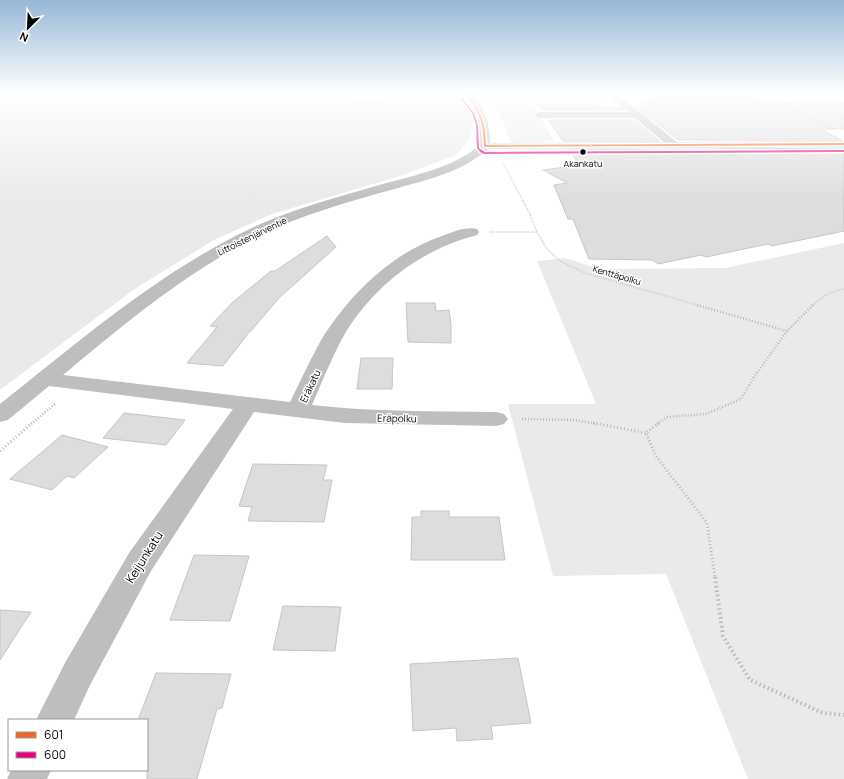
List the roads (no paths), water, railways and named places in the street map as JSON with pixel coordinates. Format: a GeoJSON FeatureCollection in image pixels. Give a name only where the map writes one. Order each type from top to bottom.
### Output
{"type":"FeatureCollection","features":[{"type":"Feature","properties":{"kind":"street"},"geometry":{"type":"LineString","coordinates":[[484,129],[485,146],[844,144]]}},
{"type":"Feature","properties":{"kind":"street"},"geometry":{"type":"LineString","coordinates":[[655,129],[674,145]]}},
{"type":"Feature","properties":{"kind":"street","name":"Littoistenjärventie"},"geometry":{"type":"LineString","coordinates":[[0,415],[132,310],[195,266],[236,242],[273,224],[303,213],[450,167],[471,157],[485,146]]}},
{"type":"Feature","properties":{"kind":"street","name":"Eräkatu"},"geometry":{"type":"LineString","coordinates":[[46,379],[298,410],[334,337],[344,321],[370,291],[424,248],[449,238],[472,232]]}},
{"type":"Feature","properties":{"kind":"street","name":"Keijunkatu"},"geometry":{"type":"LineString","coordinates":[[55,719],[78,673],[140,562],[248,404]]}},
{"type":"Feature","properties":{"kind":"street","name":"Eräpolku"},"geometry":{"type":"LineString","coordinates":[[298,410],[390,418],[496,419]]}},
{"type":"Feature","properties":{"kind":"place","name":"Akankatu"},"geometry":{"type":"Point","coordinates":[583,152]}}]}
